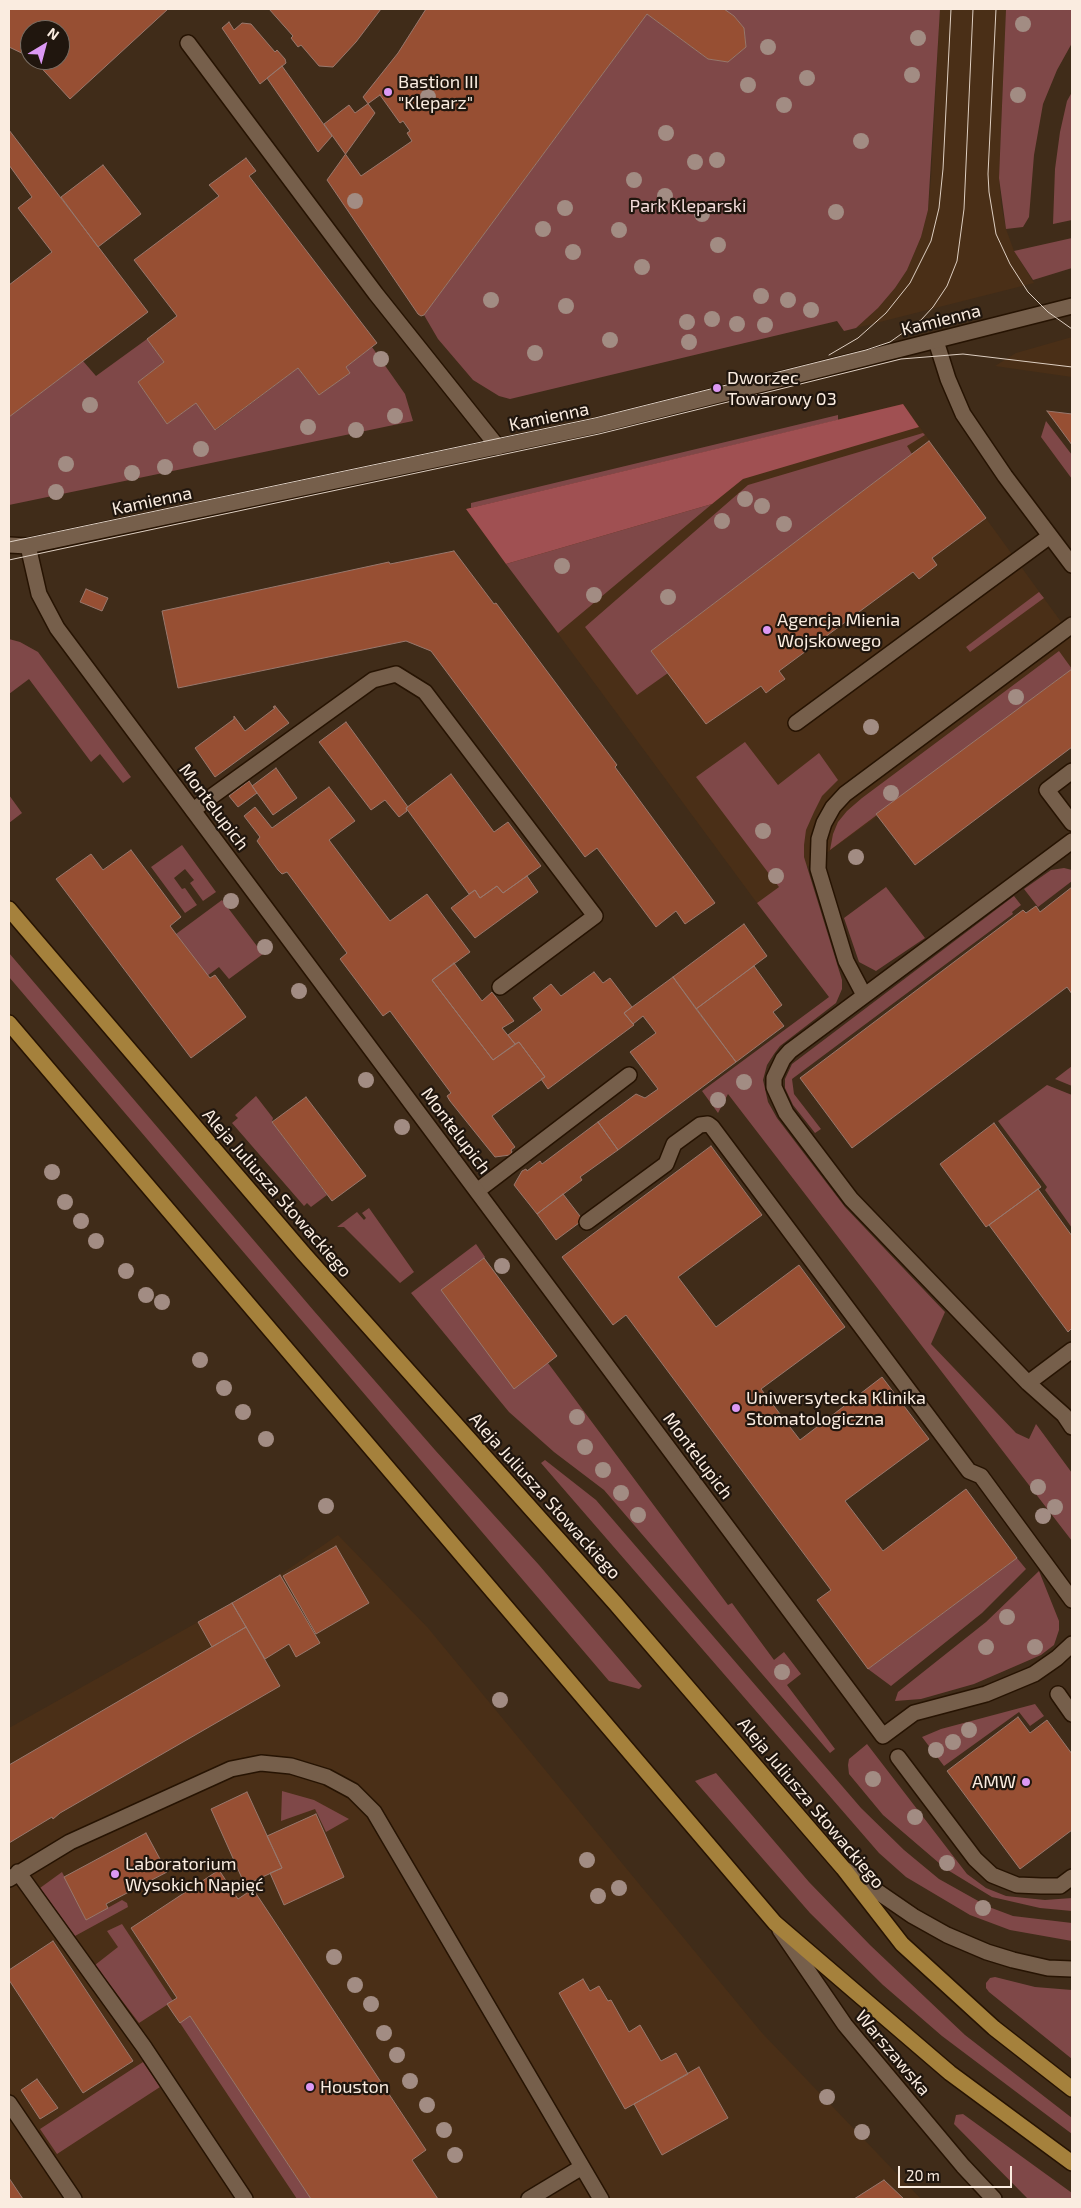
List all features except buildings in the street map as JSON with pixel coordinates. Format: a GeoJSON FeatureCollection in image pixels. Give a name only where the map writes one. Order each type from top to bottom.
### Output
{"type":"FeatureCollection","features":[{"type":"Feature","properties":{"kind":"main road","name":"Aleja Juliusza Słowackiego"},"geometry":{"type":"LineString","coordinates":[[9,909],[304,1254],[545,1523],[843,1868],[902,1944],[994,2028],[1072,2089]]}},
{"type":"Feature","properties":{"kind":"main road"},"geometry":{"type":"LineString","coordinates":[[9,1023],[775,1923],[950,2073],[1072,2162]]}},
{"type":"Feature","properties":{"kind":"street"},"geometry":{"type":"LineString","coordinates":[[188,43],[369,284],[498,447]]}},
{"type":"Feature","properties":{"kind":"street","name":"Kamienna"},"geometry":{"type":"LineString","coordinates":[[9,545],[28,546],[644,415],[1072,306]]}},
{"type":"Feature","properties":{"kind":"street"},"geometry":{"type":"LineString","coordinates":[[936,341],[948,379],[963,414],[1005,476],[1072,565]]}},
{"type":"Feature","properties":{"kind":"street"},"geometry":{"type":"LineString","coordinates":[[796,723],[1050,536]]}},
{"type":"Feature","properties":{"kind":"street","name":"Kamienna"},"geometry":{"type":"LineString","coordinates":[[9,556],[28,546]]}},
{"type":"Feature","properties":{"kind":"street","name":"Montelupich"},"geometry":{"type":"LineString","coordinates":[[28,546],[38,594],[49,616],[884,1736],[914,1713],[1009,1686],[1034,1674],[1057,1658],[1072,1644]]}},
{"type":"Feature","properties":{"kind":"street"},"geometry":{"type":"LineString","coordinates":[[864,995],[846,961],[818,870],[819,839],[824,823],[833,806],[845,794],[1072,624]]}},
{"type":"Feature","properties":{"kind":"street"},"geometry":{"type":"LineString","coordinates":[[193,810],[373,680],[396,674],[425,692],[595,916],[500,986]]}},
{"type":"Feature","properties":{"kind":"street"},"geometry":{"type":"LineString","coordinates":[[1072,771],[1047,790],[1072,823]]}},
{"type":"Feature","properties":{"kind":"street"},"geometry":{"type":"LineString","coordinates":[[1072,841],[864,995],[783,1059],[774,1078],[774,1087],[786,1113],[851,1199],[1028,1383],[1064,1415],[1072,1427]]}},
{"type":"Feature","properties":{"kind":"street"},"geometry":{"type":"LineString","coordinates":[[477,1191],[629,1075]]}},
{"type":"Feature","properties":{"kind":"street"},"geometry":{"type":"LineString","coordinates":[[587,1222],[666,1164],[674,1144],[700,1125],[708,1124],[712,1127],[969,1471],[981,1476],[1072,1600]]}},
{"type":"Feature","properties":{"kind":"street"},"geometry":{"type":"LineString","coordinates":[[1028,1383],[1072,1350]]}},
{"type":"Feature","properties":{"kind":"street"},"geometry":{"type":"LineString","coordinates":[[1058,1694],[1072,1714]]}},
{"type":"Feature","properties":{"kind":"street"},"geometry":{"type":"LineString","coordinates":[[898,1757],[975,1858],[992,1875],[1017,1885],[1068,1882]]}},
{"type":"Feature","properties":{"kind":"street"},"geometry":{"type":"LineString","coordinates":[[245,2199],[144,2047],[13,1876],[70,1842],[231,1769],[261,1764],[290,1766],[327,1777],[353,1791],[374,1812],[601,2199]]}},
{"type":"Feature","properties":{"kind":"street"},"geometry":{"type":"LineString","coordinates":[[843,1868],[913,1916],[947,1935],[987,1952],[1013,1960],[1048,1968],[1072,1969]]}},
{"type":"Feature","properties":{"kind":"street","name":"Warszawska"},"geometry":{"type":"LineString","coordinates":[[775,1923],[844,2025],[963,2166],[994,2199]]}},
{"type":"Feature","properties":{"kind":"street"},"geometry":{"type":"LineString","coordinates":[[9,2103],[74,2199]]}},
{"type":"Feature","properties":{"kind":"street"},"geometry":{"type":"LineString","coordinates":[[529,2199],[582,2167]]}},
{"type":"Feature","properties":{"kind":"shaded area"},"geometry":{"type":"Polygon","coordinates":[[[940,9],[1006,9],[999,178],[1001,204],[1006,229],[1014,251],[1034,283],[856,328],[878,308],[895,288],[907,270],[921,237],[928,210],[931,179],[940,9]]]}},
{"type":"Feature","properties":{"kind":"shaded area"},"geometry":{"type":"Polygon","coordinates":[[[1072,337],[1072,377],[995,366],[1016,353],[1072,337]]]}},
{"type":"Feature","properties":{"kind":"shaded area","name":"Agencja Mienia Wojskowego"},"geometry":{"type":"Polygon","coordinates":[[[903,404],[1072,637],[1072,669],[880,810],[876,814],[878,816],[757,903],[466,509],[903,404]]]}},
{"type":"Feature","properties":{"kind":"shaded area"},"geometry":{"type":"Polygon","coordinates":[[[903,404],[919,427],[743,479],[712,504],[506,564],[466,509],[903,404]]]}},
{"type":"Feature","properties":{"kind":"shaded area"},"geometry":{"type":"Polygon","coordinates":[[[338,1535],[428,1628],[762,2033],[921,2199],[9,2199],[9,1728],[280,1575],[338,1535]]]}},
{"type":"Feature","properties":{"kind":"green space","name":"Park Kleparski"},"geometry":{"type":"Polygon","coordinates":[[[724,9],[940,9],[928,210],[921,237],[907,270],[895,288],[878,308],[856,328],[844,331],[837,321],[510,399],[499,396],[473,380],[438,339],[424,315],[647,14],[708,59],[728,62],[746,47],[744,28],[734,16],[724,9]]]}},
{"type":"Feature","properties":{"kind":"green space"},"geometry":{"type":"Polygon","coordinates":[[[1006,9],[1072,9],[1072,43],[1057,70],[1043,104],[1034,155],[1029,217],[1023,227],[1006,229],[999,178],[1006,9]]]}},
{"type":"Feature","properties":{"kind":"green space"},"geometry":{"type":"Polygon","coordinates":[[[1072,92],[1072,220],[1053,224],[1055,169],[1060,132],[1067,101],[1072,92]]]}},
{"type":"Feature","properties":{"kind":"green space"},"geometry":{"type":"Polygon","coordinates":[[[1072,238],[1072,268],[1033,280],[1014,251],[1072,238]]]}},
{"type":"Feature","properties":{"kind":"green space"},"geometry":{"type":"Polygon","coordinates":[[[147,339],[164,362],[138,382],[167,424],[196,403],[216,430],[298,368],[319,395],[350,373],[346,367],[372,347],[405,394],[413,421],[9,505],[9,417],[83,361],[96,376],[147,339]]]}},
{"type":"Feature","properties":{"kind":"green space"},"geometry":{"type":"Polygon","coordinates":[[[838,415],[838,420],[471,508],[471,503],[838,415]]]}},
{"type":"Feature","properties":{"kind":"green space"},"geometry":{"type":"Polygon","coordinates":[[[1046,421],[1072,455],[1072,479],[1041,437],[1046,421]]]}},
{"type":"Feature","properties":{"kind":"green space"},"geometry":{"type":"Polygon","coordinates":[[[923,433],[925,435],[907,446],[912,454],[651,651],[668,673],[637,695],[585,627],[748,485],[923,433]]]}},
{"type":"Feature","properties":{"kind":"green space"},"geometry":{"type":"Polygon","coordinates":[[[712,504],[558,633],[506,564],[712,504]]]}},
{"type":"Feature","properties":{"kind":"green space"},"geometry":{"type":"Polygon","coordinates":[[[1039,592],[1044,598],[970,652],[966,647],[1039,592]]]}},
{"type":"Feature","properties":{"kind":"green space"},"geometry":{"type":"Polygon","coordinates":[[[9,639],[20,642],[38,652],[131,777],[123,783],[100,754],[91,762],[29,679],[9,694],[9,639]]]}},
{"type":"Feature","properties":{"kind":"green space"},"geometry":{"type":"Polygon","coordinates":[[[1059,651],[1072,669],[830,850],[833,834],[838,822],[847,811],[1059,651]]]}},
{"type":"Feature","properties":{"kind":"green space"},"geometry":{"type":"Polygon","coordinates":[[[745,742],[778,785],[819,753],[838,780],[822,796],[806,830],[804,857],[842,980],[842,989],[836,1003],[780,1046],[774,1054],[767,1065],[763,1080],[768,1102],[777,1118],[845,1207],[945,1312],[931,1344],[1016,1433],[1029,1439],[1036,1424],[1072,1473],[1072,1541],[728,1094],[718,1113],[702,1091],[829,997],[757,903],[779,887],[696,777],[745,742]]]}},
{"type":"Feature","properties":{"kind":"green space"},"geometry":{"type":"Polygon","coordinates":[[[9,795],[22,813],[9,823],[9,795]]]}},
{"type":"Feature","properties":{"kind":"green space"},"geometry":{"type":"Polygon","coordinates":[[[182,845],[216,892],[203,901],[190,883],[194,880],[185,869],[174,878],[182,889],[185,888],[197,905],[185,913],[151,867],[182,845]]]}},
{"type":"Feature","properties":{"kind":"green space"},"geometry":{"type":"Polygon","coordinates":[[[1064,868],[1072,870],[1072,881],[1038,907],[1024,889],[1051,870],[1064,868]]]}},
{"type":"Feature","properties":{"kind":"green space"},"geometry":{"type":"Polygon","coordinates":[[[886,887],[925,938],[876,971],[859,962],[844,918],[886,887]]]}},
{"type":"Feature","properties":{"kind":"green space"},"geometry":{"type":"Polygon","coordinates":[[[1014,896],[1021,905],[1012,912],[1013,914],[792,1079],[794,1094],[821,1129],[815,1133],[793,1105],[785,1088],[785,1079],[792,1064],[1014,896]]]}},
{"type":"Feature","properties":{"kind":"green space"},"geometry":{"type":"Polygon","coordinates":[[[222,900],[263,954],[229,979],[219,967],[207,976],[176,934],[222,900]]]}},
{"type":"Feature","properties":{"kind":"green space"},"geometry":{"type":"Polygon","coordinates":[[[9,953],[314,1311],[435,1450],[539,1565],[642,1686],[639,1689],[609,1681],[9,977],[9,953]]]}},
{"type":"Feature","properties":{"kind":"green space"},"geometry":{"type":"Polygon","coordinates":[[[1072,1066],[1072,1086],[1055,1079],[1072,1066]]]}},
{"type":"Feature","properties":{"kind":"green space"},"geometry":{"type":"Polygon","coordinates":[[[1047,1085],[1072,1095],[1072,1228],[1045,1190],[1047,1187],[998,1121],[1047,1085]]]}},
{"type":"Feature","properties":{"kind":"green space"},"geometry":{"type":"Polygon","coordinates":[[[256,1096],[273,1118],[272,1122],[327,1195],[311,1207],[307,1203],[304,1206],[232,1123],[238,1118],[235,1115],[256,1096]]]}},
{"type":"Feature","properties":{"kind":"green space"},"geometry":{"type":"Polygon","coordinates":[[[369,1208],[414,1272],[400,1283],[344,1227],[337,1227],[357,1212],[364,1220],[366,1218],[362,1213],[369,1208]]]}},
{"type":"Feature","properties":{"kind":"green space"},"geometry":{"type":"Polygon","coordinates":[[[476,1244],[485,1257],[442,1290],[548,1363],[728,1605],[732,1603],[774,1660],[784,1652],[801,1674],[787,1685],[835,1749],[830,1753],[604,1490],[554,1452],[509,1412],[411,1293],[476,1244]]]}},
{"type":"Feature","properties":{"kind":"green space"},"geometry":{"type":"Polygon","coordinates":[[[545,1460],[596,1500],[861,1808],[904,1850],[939,1879],[989,1907],[1013,1916],[1072,1923],[1072,1941],[1010,1930],[970,1915],[906,1877],[879,1853],[541,1463],[545,1460]]]}},
{"type":"Feature","properties":{"kind":"green space"},"geometry":{"type":"Polygon","coordinates":[[[1017,1558],[1026,1569],[982,1613],[891,1686],[868,1669],[1017,1558]]]}},
{"type":"Feature","properties":{"kind":"green space"},"geometry":{"type":"Polygon","coordinates":[[[1039,1571],[1059,1621],[1059,1630],[1054,1645],[1041,1655],[974,1684],[921,1699],[895,1701],[898,1692],[986,1622],[1039,1571]]]}},
{"type":"Feature","properties":{"kind":"green space"},"geometry":{"type":"Polygon","coordinates":[[[1035,1704],[1044,1716],[1030,1726],[1019,1712],[944,1766],[922,1737],[941,1729],[1035,1704]]]}},
{"type":"Feature","properties":{"kind":"green space"},"geometry":{"type":"Polygon","coordinates":[[[867,1744],[967,1874],[986,1888],[1006,1896],[1045,1900],[1072,1898],[1072,1911],[1040,1908],[992,1897],[946,1869],[883,1815],[849,1774],[849,1759],[867,1744]]]}},
{"type":"Feature","properties":{"kind":"green space"},"geometry":{"type":"Polygon","coordinates":[[[716,1773],[809,1882],[870,1945],[965,2035],[1072,2118],[1072,2134],[942,2036],[883,1985],[810,1913],[695,1781],[716,1773]]]}},
{"type":"Feature","properties":{"kind":"green space"},"geometry":{"type":"Polygon","coordinates":[[[282,1791],[314,1800],[349,1819],[326,1832],[315,1809],[281,1821],[282,1791]]]}},
{"type":"Feature","properties":{"kind":"green space"},"geometry":{"type":"Polygon","coordinates":[[[62,1872],[86,1920],[122,1900],[127,1903],[128,1907],[75,1936],[40,1888],[62,1872]]]}},
{"type":"Feature","properties":{"kind":"green space"},"geometry":{"type":"Polygon","coordinates":[[[122,1924],[173,2001],[139,2023],[95,1965],[118,1947],[107,1931],[122,1924]]]}},
{"type":"Feature","properties":{"kind":"green space"},"geometry":{"type":"Polygon","coordinates":[[[995,1977],[1035,1987],[1072,1990],[1072,2059],[989,1992],[986,1988],[986,1983],[990,1978],[995,1977]]]}},
{"type":"Feature","properties":{"kind":"green space"},"geometry":{"type":"Polygon","coordinates":[[[190,2016],[311,2199],[297,2199],[180,2023],[190,2016]]]}},
{"type":"Feature","properties":{"kind":"green space"},"geometry":{"type":"Polygon","coordinates":[[[143,2062],[160,2087],[57,2154],[40,2129],[143,2062]]]}},
{"type":"Feature","properties":{"kind":"green space"},"geometry":{"type":"Polygon","coordinates":[[[963,2114],[1072,2193],[1072,2199],[1028,2199],[954,2124],[956,2115],[963,2114]]]}},
{"type":"Feature","properties":{"kind":"tram line"},"geometry":{"type":"LineString","coordinates":[[829,355],[858,338],[886,313],[910,283],[931,241],[939,208],[943,169],[951,9]]}},
{"type":"Feature","properties":{"kind":"tram line"},"geometry":{"type":"LineString","coordinates":[[9,542],[595,418],[866,350],[890,342],[921,320],[933,307],[947,286],[957,261],[964,209],[973,9]]}},
{"type":"Feature","properties":{"kind":"tram line"},"geometry":{"type":"LineString","coordinates":[[996,9],[988,174],[996,234],[1010,264],[1028,292],[1048,312],[1072,329]]}},
{"type":"Feature","properties":{"kind":"tram line"},"geometry":{"type":"LineString","coordinates":[[9,560],[599,434],[901,359],[963,354],[1072,367]]}},
{"type":"Feature","properties":{"kind":"place","name":"Bastion III \"Kleparz\""},"geometry":{"type":"Point","coordinates":[388,92]}},
{"type":"Feature","properties":{"kind":"place","name":"Dworzec Towarowy 03"},"geometry":{"type":"Point","coordinates":[717,388]}},
{"type":"Feature","properties":{"kind":"place","name":"Agencja Mienia Wojskowego"},"geometry":{"type":"Point","coordinates":[767,630]}},
{"type":"Feature","properties":{"kind":"place","name":"Uniwersytecka Klinika Stomatologiczna"},"geometry":{"type":"Point","coordinates":[736,1408]}},
{"type":"Feature","properties":{"kind":"place","name":"AMW"},"geometry":{"type":"Point","coordinates":[1026,1782]}},
{"type":"Feature","properties":{"kind":"place","name":"Laboratorium Wysokich Napięć"},"geometry":{"type":"Point","coordinates":[115,1874]}},
{"type":"Feature","properties":{"kind":"place","name":"Houston"},"geometry":{"type":"Point","coordinates":[310,2087]}}]}
